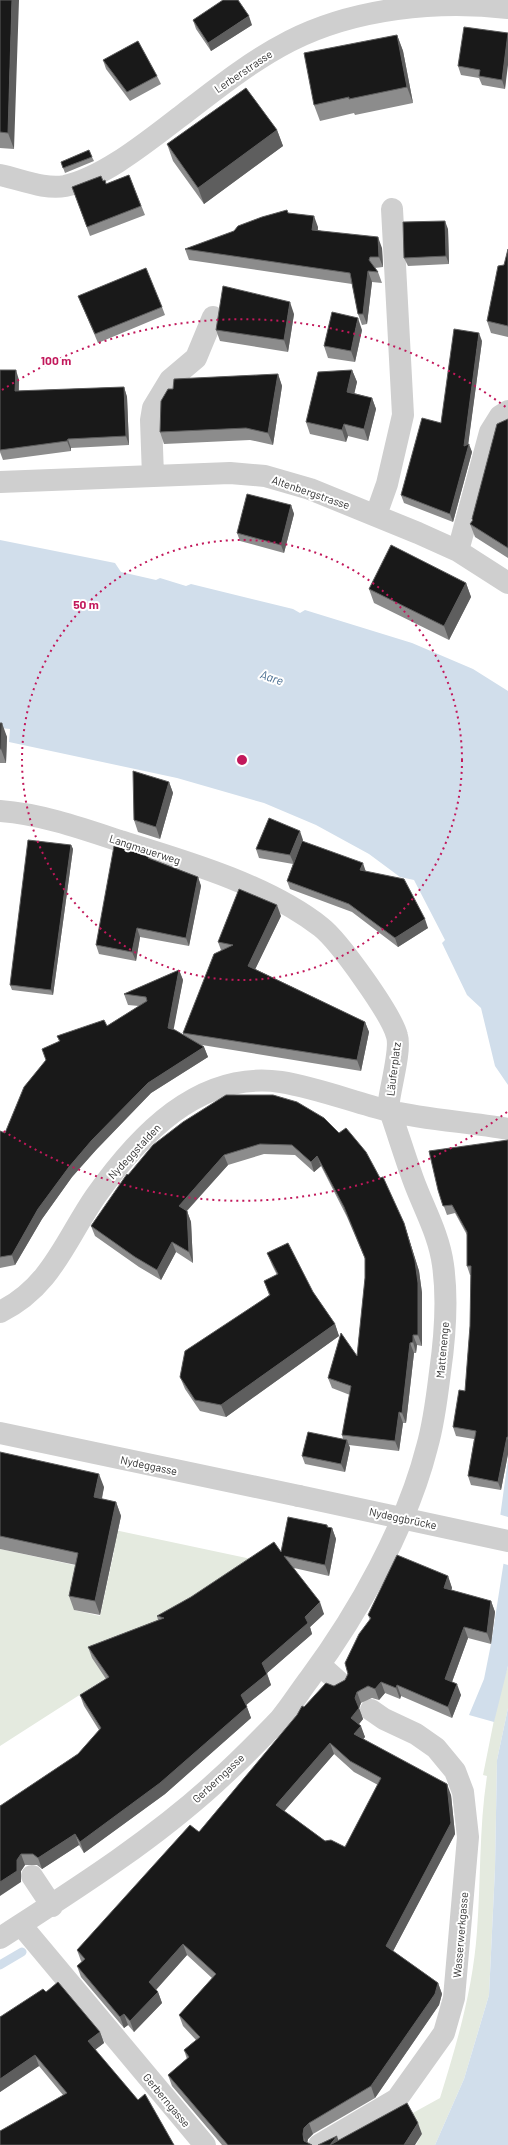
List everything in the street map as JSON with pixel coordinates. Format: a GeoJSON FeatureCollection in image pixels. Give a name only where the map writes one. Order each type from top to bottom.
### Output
{"type":"FeatureCollection","features":[{"type":"Feature","properties":{"kind":"street","name":"Lerberstrasse"},"geometry":{"type":"LineString","coordinates":[[0,176],[59,187],[66,186],[98,173],[150,138],[240,71],[291,40],[325,26],[382,11],[441,2],[468,3],[508,8]]}},
{"type":"Feature","properties":{"kind":"street"},"geometry":{"type":"LineString","coordinates":[[376,515],[387,484],[403,415],[392,209]]}},
{"type":"Feature","properties":{"kind":"street"},"geometry":{"type":"LineString","coordinates":[[153,476],[151,420],[153,408],[175,375],[196,358],[213,317]]}},
{"type":"Feature","properties":{"kind":"street"},"geometry":{"type":"LineString","coordinates":[[458,551],[490,432],[500,416],[508,411]]}},
{"type":"Feature","properties":{"kind":"street","name":"Altenbergstrasse"},"geometry":{"type":"LineString","coordinates":[[0,482],[230,473],[265,476],[292,483],[376,515],[458,551],[508,583]]}},
{"type":"Feature","properties":{"kind":"street","name":"Langmauerweg"},"geometry":{"type":"LineString","coordinates":[[0,811],[32,816],[167,855],[264,892],[286,903]]}},
{"type":"Feature","properties":{"kind":"street","name":"Läuferplatz"},"geometry":{"type":"LineString","coordinates":[[286,903],[322,928],[336,942],[389,1018],[395,1030],[398,1042],[389,1101],[390,1111],[508,1129]]}},
{"type":"Feature","properties":{"kind":"street","name":"Nydeggstalden"},"geometry":{"type":"LineString","coordinates":[[0,1312],[29,1294],[43,1280],[90,1205],[122,1161],[155,1126],[177,1109],[207,1092],[227,1084],[242,1081],[257,1080],[280,1082],[323,1091],[390,1111]]}},
{"type":"Feature","properties":{"kind":"street","name":"Mattenenge"},"geometry":{"type":"LineString","coordinates":[[369,1584],[394,1535],[414,1487],[428,1447],[440,1379],[446,1311],[445,1280],[440,1250],[413,1180],[390,1111]]}},
{"type":"Feature","properties":{"kind":"street","name":"Nydeggasse"},"geometry":{"type":"LineString","coordinates":[[0,1433],[299,1496]]}},
{"type":"Feature","properties":{"kind":"street","name":"Nydeggbrücke"},"geometry":{"type":"LineString","coordinates":[[299,1496],[508,1541]]}},
{"type":"Feature","properties":{"kind":"street","name":"Gerberngasse"},"geometry":{"type":"LineString","coordinates":[[0,1938],[52,1906],[146,1841],[215,1783],[280,1718],[336,1642],[369,1584]]}},
{"type":"Feature","properties":{"kind":"street"},"geometry":{"type":"LineString","coordinates":[[320,1665],[340,1683]]}},
{"type":"Feature","properties":{"kind":"street","name":"Wasserwerkgasse"},"geometry":{"type":"LineString","coordinates":[[319,2145],[397,2100],[444,2033],[454,1998],[468,1838],[464,1792],[455,1771],[436,1748],[416,1734],[384,1719],[371,1710]]}},
{"type":"Feature","properties":{"kind":"street"},"geometry":{"type":"LineString","coordinates":[[32,1876],[52,1906]]}},
{"type":"Feature","properties":{"kind":"street","name":"Gerberngasse"},"geometry":{"type":"LineString","coordinates":[[21,1925],[205,2145]]}},
{"type":"Feature","properties":{"kind":"shaded area"},"geometry":{"type":"Polygon","coordinates":[[[110,1529],[265,1562],[92,1657],[106,1678],[0,1746],[0,1549],[83,1567],[74,1610],[100,1616],[114,1552],[110,1529]]]}},
{"type":"Feature","properties":{"kind":"shaded area"},"geometry":{"type":"Polygon","coordinates":[[[508,1666],[508,1708],[497,1760],[495,1868],[489,1995],[464,2079],[435,2145],[416,2145],[422,2134],[411,2114],[440,2098],[468,1995],[477,1931],[481,1834],[487,1776],[483,1775],[499,1695],[508,1666]]]}},
{"type":"Feature","properties":{"kind":"water","name":"Aare"},"geometry":{"type":"Polygon","coordinates":[[[0,540],[115,563],[121,572],[156,580],[160,578],[186,586],[191,584],[293,609],[300,613],[305,610],[412,643],[473,669],[508,691],[508,1085],[495,1066],[481,1008],[467,995],[442,943],[445,940],[414,880],[400,877],[369,854],[316,825],[264,803],[177,778],[9,742],[10,729],[0,728],[0,540]]]}},
{"type":"Feature","properties":{"kind":"water"},"geometry":{"type":"Polygon","coordinates":[[[508,1459],[508,1666],[494,1722],[469,1715],[484,1679],[507,1541],[497,1539],[508,1459]]]}},
{"type":"Feature","properties":{"kind":"water"},"geometry":{"type":"Polygon","coordinates":[[[508,1708],[508,2145],[435,2145],[464,2079],[489,1995],[495,1868],[497,1760],[508,1708]]]}},
{"type":"Feature","properties":{"kind":"pier"},"geometry":{"type":"Polygon","coordinates":[[[498,1514],[508,1517],[508,1565],[501,1563],[505,1543],[495,1540],[498,1514]]]}},
{"type":"Feature","properties":{"kind":"building"},"geometry":{"type":"Polygon","coordinates":[[[0,0],[12,0],[8,133],[0,132],[0,0]]]}},
{"type":"Feature","properties":{"kind":"building"},"geometry":{"type":"Polygon","coordinates":[[[223,0],[238,0],[249,16],[208,43],[193,20],[223,0]]]}},
{"type":"Feature","properties":{"kind":"building"},"geometry":{"type":"Polygon","coordinates":[[[464,27],[508,33],[502,80],[479,76],[480,70],[458,66],[464,27]]]}},
{"type":"Feature","properties":{"kind":"building"},"geometry":{"type":"Polygon","coordinates":[[[397,35],[407,87],[349,99],[349,97],[314,105],[304,53],[397,35]]]}},
{"type":"Feature","properties":{"kind":"building"},"geometry":{"type":"Polygon","coordinates":[[[138,41],[157,76],[127,92],[103,60],[138,41]]]}},
{"type":"Feature","properties":{"kind":"building"},"geometry":{"type":"Polygon","coordinates":[[[246,88],[277,130],[198,188],[167,144],[246,88]]]}},
{"type":"Feature","properties":{"kind":"building"},"geometry":{"type":"Polygon","coordinates":[[[89,150],[92,157],[63,168],[61,162],[89,150]]]}},
{"type":"Feature","properties":{"kind":"building"},"geometry":{"type":"Polygon","coordinates":[[[129,175],[141,206],[87,227],[72,187],[101,176],[103,181],[105,180],[106,184],[129,175]]]}},
{"type":"Feature","properties":{"kind":"building"},"geometry":{"type":"Polygon","coordinates":[[[287,210],[288,213],[314,216],[312,230],[378,237],[379,257],[370,257],[369,260],[378,272],[368,271],[363,314],[358,314],[350,273],[185,249],[234,231],[238,226],[287,210]]]}},
{"type":"Feature","properties":{"kind":"building"},"geometry":{"type":"Polygon","coordinates":[[[445,221],[446,256],[404,258],[403,222],[445,221]]]}},
{"type":"Feature","properties":{"kind":"building"},"geometry":{"type":"Polygon","coordinates":[[[508,249],[508,326],[487,321],[498,266],[504,265],[508,249]]]}},
{"type":"Feature","properties":{"kind":"building"},"geometry":{"type":"Polygon","coordinates":[[[146,268],[162,307],[95,334],[78,296],[146,268]]]}},
{"type":"Feature","properties":{"kind":"building"},"geometry":{"type":"Polygon","coordinates":[[[223,286],[290,302],[284,340],[216,330],[223,286]]]}},
{"type":"Feature","properties":{"kind":"building"},"geometry":{"type":"Polygon","coordinates":[[[332,312],[358,318],[351,351],[324,346],[332,312]]]}},
{"type":"Feature","properties":{"kind":"building"},"geometry":{"type":"Polygon","coordinates":[[[454,329],[479,333],[464,446],[469,444],[450,514],[401,495],[422,418],[441,423],[454,329]]]}},
{"type":"Feature","properties":{"kind":"building"},"geometry":{"type":"Polygon","coordinates":[[[0,370],[16,370],[15,391],[124,387],[126,436],[68,439],[67,441],[0,450],[0,370]]]}},
{"type":"Feature","properties":{"kind":"building"},"geometry":{"type":"Polygon","coordinates":[[[352,370],[347,392],[372,398],[364,429],[344,424],[342,430],[306,422],[318,372],[352,370]]]}},
{"type":"Feature","properties":{"kind":"building"},"geometry":{"type":"Polygon","coordinates":[[[278,374],[268,433],[246,428],[160,432],[161,401],[168,389],[173,389],[174,379],[278,374]]]}},
{"type":"Feature","properties":{"kind":"building"},"geometry":{"type":"Polygon","coordinates":[[[508,419],[508,548],[470,524],[473,520],[472,519],[497,424],[508,419]]]}},
{"type":"Feature","properties":{"kind":"building"},"geometry":{"type":"Polygon","coordinates":[[[247,494],[291,505],[281,545],[237,533],[247,494]]]}},
{"type":"Feature","properties":{"kind":"building"},"geometry":{"type":"Polygon","coordinates":[[[391,545],[466,583],[444,626],[369,589],[391,545]]]}},
{"type":"Feature","properties":{"kind":"building"},"geometry":{"type":"Polygon","coordinates":[[[0,723],[2,723],[1,749],[0,749],[0,723]]]}},
{"type":"Feature","properties":{"kind":"building"},"geometry":{"type":"Polygon","coordinates":[[[133,771],[169,782],[156,827],[134,820],[133,771]]]}},
{"type":"Feature","properties":{"kind":"building"},"geometry":{"type":"Polygon","coordinates":[[[269,818],[300,831],[290,855],[256,849],[269,818]]]}},
{"type":"Feature","properties":{"kind":"building"},"geometry":{"type":"Polygon","coordinates":[[[28,840],[71,845],[51,990],[10,985],[28,840]]]}},
{"type":"Feature","properties":{"kind":"building"},"geometry":{"type":"Polygon","coordinates":[[[302,841],[363,863],[360,870],[404,879],[425,919],[395,938],[349,904],[287,881],[302,841]]]}},
{"type":"Feature","properties":{"kind":"building"},"geometry":{"type":"Polygon","coordinates":[[[114,846],[149,855],[148,858],[198,877],[186,938],[137,928],[132,952],[96,945],[114,846]]]}},
{"type":"Feature","properties":{"kind":"building"},"geometry":{"type":"Polygon","coordinates":[[[239,889],[277,905],[248,966],[365,1022],[357,1060],[183,1033],[214,954],[233,945],[218,942],[239,889]]]}},
{"type":"Feature","properties":{"kind":"building"},"geometry":{"type":"Polygon","coordinates":[[[179,970],[168,1028],[175,1030],[204,1047],[148,1083],[92,1140],[69,1167],[38,1209],[12,1255],[0,1257],[0,1131],[5,1133],[24,1087],[46,1060],[42,1049],[60,1041],[57,1036],[104,1020],[107,1026],[147,1001],[146,997],[124,994],[179,970]]]}},
{"type":"Feature","properties":{"kind":"building"},"geometry":{"type":"Polygon","coordinates":[[[226,1095],[273,1095],[297,1102],[324,1118],[339,1133],[346,1128],[366,1152],[380,1178],[383,1177],[404,1223],[415,1261],[418,1283],[418,1335],[413,1335],[413,1342],[410,1343],[402,1413],[399,1412],[395,1441],[342,1435],[351,1386],[328,1378],[341,1333],[357,1356],[365,1278],[365,1258],[344,1207],[317,1156],[311,1162],[292,1145],[260,1144],[224,1155],[179,1206],[187,1211],[189,1252],[172,1242],[157,1270],[135,1257],[91,1226],[127,1174],[128,1175],[153,1145],[183,1122],[226,1095]]]}},
{"type":"Feature","properties":{"kind":"building"},"geometry":{"type":"Polygon","coordinates":[[[508,1140],[508,1437],[498,1482],[468,1476],[476,1431],[453,1427],[459,1390],[465,1391],[470,1326],[471,1266],[467,1266],[467,1232],[452,1205],[443,1206],[429,1151],[508,1140]]]}},
{"type":"Feature","properties":{"kind":"building"},"geometry":{"type":"Polygon","coordinates":[[[288,1243],[313,1292],[335,1324],[221,1405],[195,1400],[180,1377],[185,1351],[270,1295],[264,1281],[278,1274],[267,1253],[288,1243]]]}},
{"type":"Feature","properties":{"kind":"building"},"geometry":{"type":"Polygon","coordinates":[[[308,1432],[347,1440],[341,1464],[302,1456],[308,1432]]]}},
{"type":"Feature","properties":{"kind":"building"},"geometry":{"type":"Polygon","coordinates":[[[0,1452],[99,1474],[94,1497],[116,1502],[95,1601],[69,1596],[78,1553],[0,1536],[0,1452]]]}},
{"type":"Feature","properties":{"kind":"building"},"geometry":{"type":"Polygon","coordinates":[[[288,1517],[327,1525],[327,1527],[332,1528],[325,1565],[284,1556],[320,1602],[305,1617],[308,1623],[262,1663],[267,1674],[241,1695],[247,1707],[160,1783],[80,1842],[75,1834],[38,1858],[33,1854],[21,1854],[17,1860],[17,1871],[0,1882],[0,1806],[78,1754],[101,1728],[80,1695],[109,1677],[88,1647],[164,1618],[157,1616],[191,1597],[274,1542],[281,1552],[288,1517]]]}},
{"type":"Feature","properties":{"kind":"building"},"geometry":{"type":"Polygon","coordinates":[[[397,1555],[448,1576],[444,1588],[491,1601],[487,1633],[464,1627],[445,1679],[457,1684],[448,1707],[397,1685],[396,1688],[381,1682],[375,1689],[368,1686],[357,1692],[355,1698],[359,1708],[351,1718],[361,1726],[354,1734],[447,1784],[451,1823],[386,1946],[438,1983],[435,1994],[371,2086],[309,2123],[304,2128],[304,2141],[312,2145],[228,2145],[168,2075],[189,2057],[184,2050],[200,2037],[179,2015],[216,1974],[183,1944],[149,1982],[158,1992],[130,2021],[124,2014],[120,2017],[77,1966],[85,1959],[77,1950],[190,1825],[199,1832],[297,1715],[302,1706],[304,1707],[326,1683],[334,1686],[345,1680],[348,1674],[345,1663],[359,1634],[371,1618],[368,1615],[397,1555]],[[330,1743],[276,1805],[325,1841],[331,1840],[345,1847],[381,1778],[350,1761],[330,1743]]]}},
{"type":"Feature","properties":{"kind":"building"},"geometry":{"type":"Polygon","coordinates":[[[58,1982],[100,2032],[88,2041],[138,2100],[145,2094],[174,2145],[0,2145],[0,2131],[67,2093],[35,2055],[0,2079],[0,2017],[43,1989],[46,1992],[58,1982]]]}},
{"type":"Feature","properties":{"kind":"building"},"geometry":{"type":"Polygon","coordinates":[[[407,2103],[418,2123],[404,2145],[330,2145],[407,2103]]]}},
{"type":"Feature","properties":{"kind":"building"},"geometry":{"type":"Polygon","coordinates":[[[337,2136],[330,2145],[318,2145],[337,2136]]]}},
{"type":"Feature","properties":{"kind":"waterway"},"geometry":{"type":"LineString","coordinates":[[0,1965],[22,1952]]}}]}
